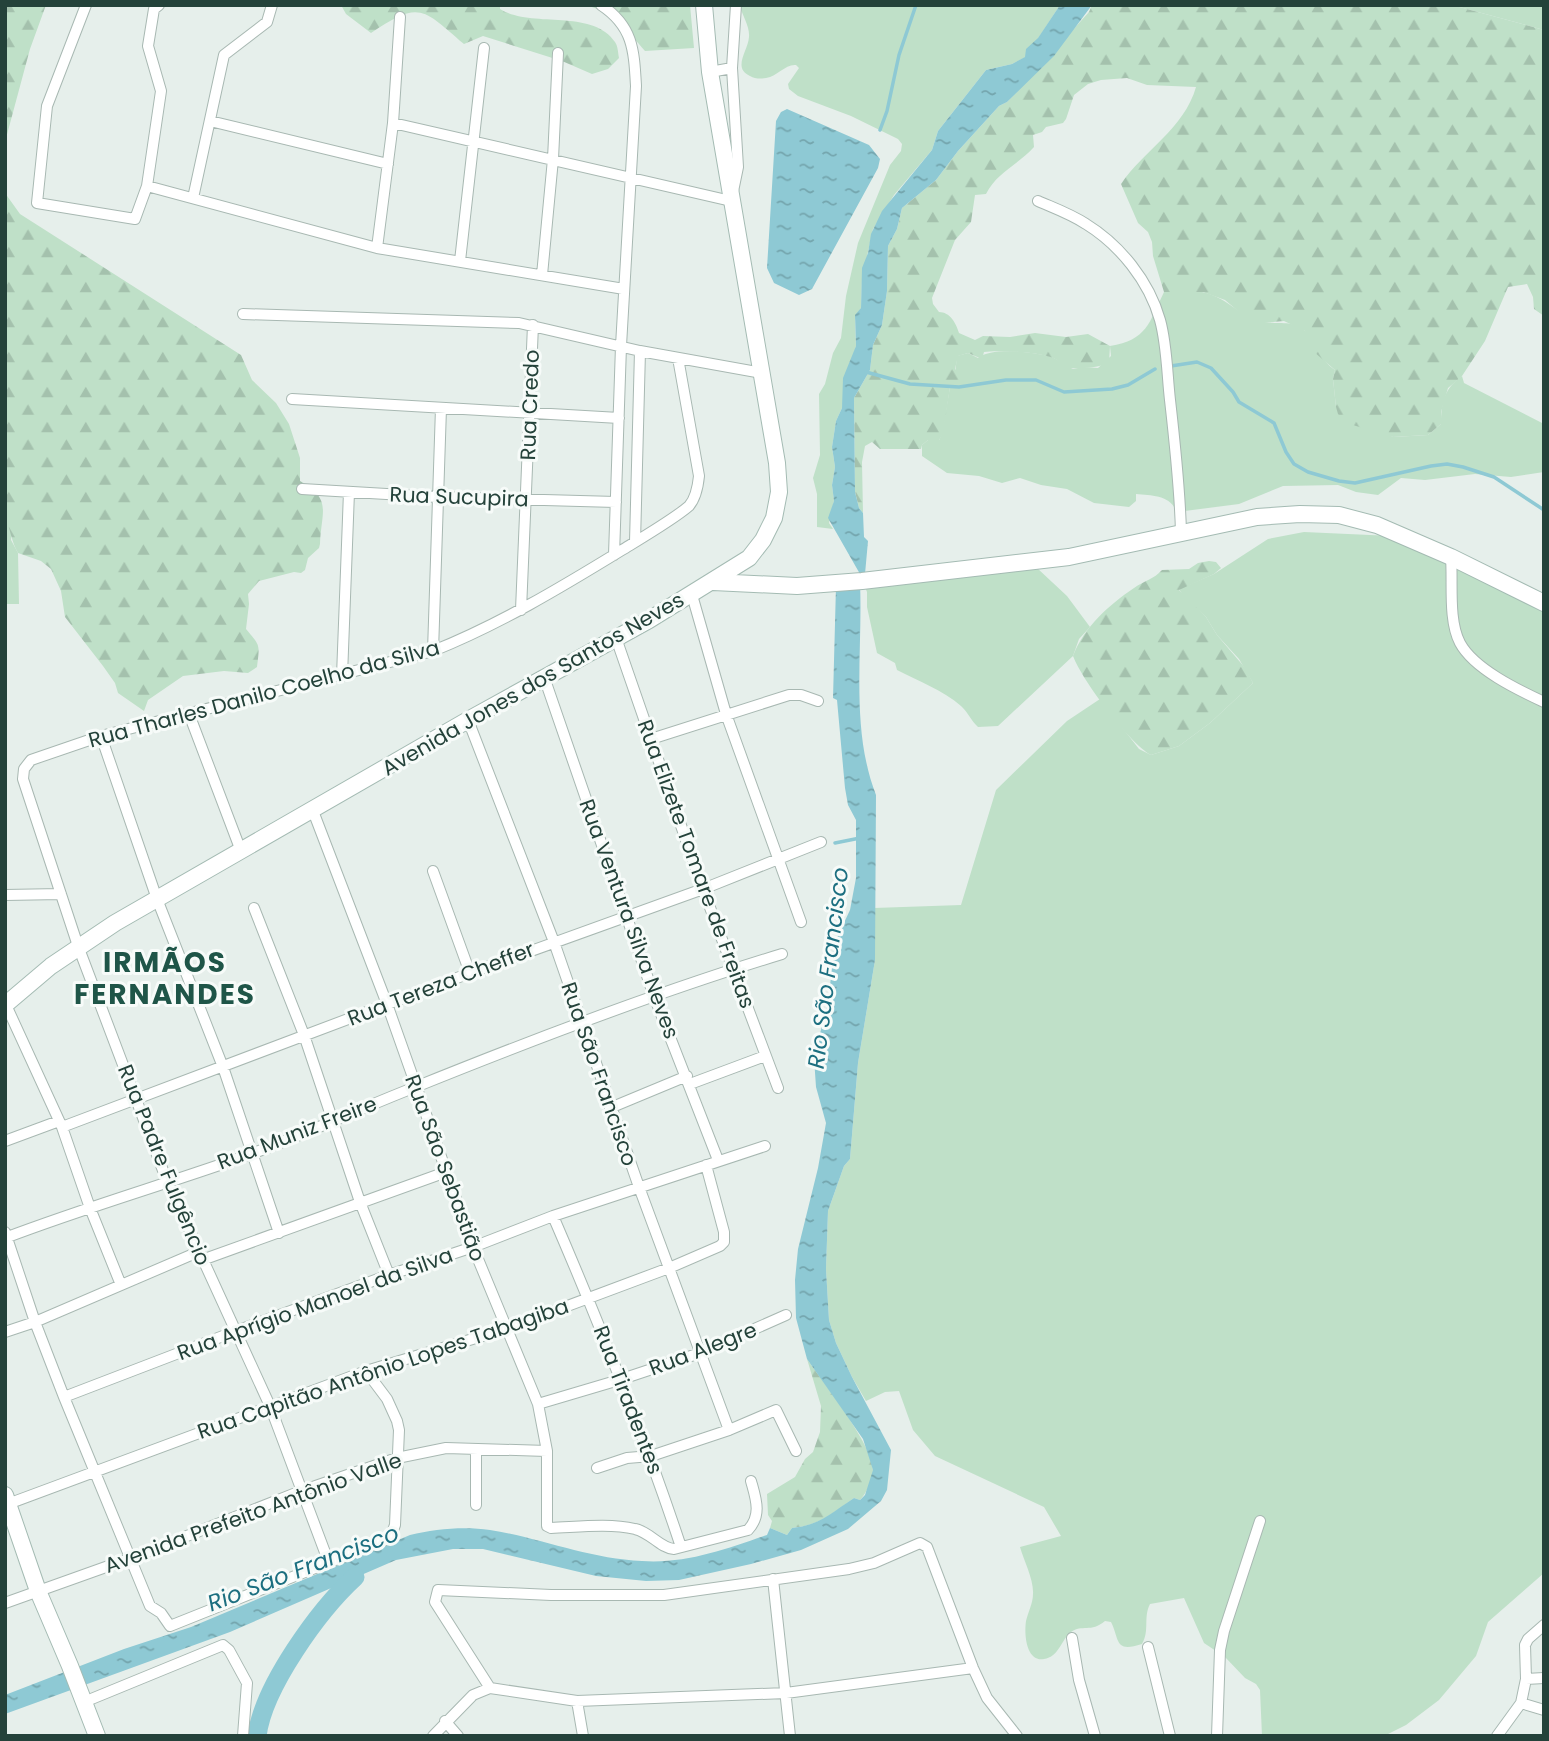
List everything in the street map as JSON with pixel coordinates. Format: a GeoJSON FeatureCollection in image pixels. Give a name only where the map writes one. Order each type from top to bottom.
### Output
{"type":"FeatureCollection","features":[{"type":"Feature","properties":{"kind":"main road","name":"Avenida Jones dos Santos Neves"},"geometry":{"type":"LineString","coordinates":[[6,1005],[26,985],[78,946],[468,720],[713,582],[749,558],[763,540],[774,518],[778,482],[710,72],[704,5]]}},
{"type":"Feature","properties":{"kind":"main road"},"geometry":{"type":"LineString","coordinates":[[713,582],[797,586],[839,584],[1069,557],[1256,517],[1300,514],[1339,515],[1377,525],[1451,557],[1544,603]]}},
{"type":"Feature","properties":{"kind":"main road"},"geometry":{"type":"LineString","coordinates":[[6,1501],[38,1591],[97,1736]]}},
{"type":"Feature","properties":{"kind":"street"},"geometry":{"type":"LineString","coordinates":[[86,5],[47,106],[37,203],[135,219],[147,186],[161,91],[148,46],[154,9],[159,5]]}},
{"type":"Feature","properties":{"kind":"street"},"geometry":{"type":"LineString","coordinates":[[193,198],[224,55],[267,22],[272,5]]}},
{"type":"Feature","properties":{"kind":"street"},"geometry":{"type":"LineString","coordinates":[[601,5],[620,20],[635,53],[636,86],[621,346],[614,555]]}},
{"type":"Feature","properties":{"kind":"street"},"geometry":{"type":"LineString","coordinates":[[393,123],[731,201],[738,167],[732,68],[736,5]]}},
{"type":"Feature","properties":{"kind":"street"},"geometry":{"type":"LineString","coordinates":[[377,247],[393,123],[400,17]]}},
{"type":"Feature","properties":{"kind":"street"},"geometry":{"type":"LineString","coordinates":[[460,261],[484,48]]}},
{"type":"Feature","properties":{"kind":"street"},"geometry":{"type":"LineString","coordinates":[[542,275],[553,159],[558,53]]}},
{"type":"Feature","properties":{"kind":"street"},"geometry":{"type":"LineString","coordinates":[[710,72],[732,68]]}},
{"type":"Feature","properties":{"kind":"street"},"geometry":{"type":"LineString","coordinates":[[210,121],[388,163]]}},
{"type":"Feature","properties":{"kind":"street"},"geometry":{"type":"LineString","coordinates":[[147,186],[377,247],[624,289]]}},
{"type":"Feature","properties":{"kind":"street"},"geometry":{"type":"LineString","coordinates":[[1038,201],[1073,216],[1104,236],[1126,259],[1154,304],[1163,341],[1176,452],[1181,533]]}},
{"type":"Feature","properties":{"kind":"street"},"geometry":{"type":"LineString","coordinates":[[243,314],[533,325],[640,351],[762,373]]}},
{"type":"Feature","properties":{"kind":"street","name":"Rua Credo"},"geometry":{"type":"LineString","coordinates":[[522,610],[533,325]]}},
{"type":"Feature","properties":{"kind":"street"},"geometry":{"type":"LineString","coordinates":[[635,542],[640,351]]}},
{"type":"Feature","properties":{"kind":"street","name":"Rua Tharles Danilo Coelho da Silva"},"geometry":{"type":"LineString","coordinates":[[31,760],[101,736],[433,651],[471,636],[522,610],[635,542],[689,505],[697,487],[699,476],[678,358]]}},
{"type":"Feature","properties":{"kind":"street"},"geometry":{"type":"LineString","coordinates":[[292,399],[619,418]]}},
{"type":"Feature","properties":{"kind":"street"},"geometry":{"type":"LineString","coordinates":[[433,651],[441,408]]}},
{"type":"Feature","properties":{"kind":"street","name":"Rua Sucupira"},"geometry":{"type":"LineString","coordinates":[[302,489],[437,497],[616,502]]}},
{"type":"Feature","properties":{"kind":"street"},"geometry":{"type":"LineString","coordinates":[[342,676],[349,492]]}},
{"type":"Feature","properties":{"kind":"street"},"geometry":{"type":"LineString","coordinates":[[1451,557],[1454,614],[1460,642],[1470,658],[1521,691],[1544,702]]}},
{"type":"Feature","properties":{"kind":"street"},"geometry":{"type":"LineString","coordinates":[[692,594],[726,714],[801,922]]}},
{"type":"Feature","properties":{"kind":"street","name":"Rua Elizete Tomare de Freitas"},"geometry":{"type":"LineString","coordinates":[[616,638],[704,889],[778,1088]]}},
{"type":"Feature","properties":{"kind":"street","name":"Rua Ventura Silva Neves"},"geometry":{"type":"LineString","coordinates":[[544,677],[654,996],[718,1160]]}},
{"type":"Feature","properties":{"kind":"street"},"geometry":{"type":"LineString","coordinates":[[651,739],[795,694],[818,701]]}},
{"type":"Feature","properties":{"kind":"street"},"geometry":{"type":"LineString","coordinates":[[189,714],[241,851]]}},
{"type":"Feature","properties":{"kind":"street","name":"Rua São Francisco"},"geometry":{"type":"LineString","coordinates":[[468,720],[554,942],[610,1108],[729,1430]]}},
{"type":"Feature","properties":{"kind":"street"},"geometry":{"type":"LineString","coordinates":[[101,736],[157,899],[223,1067],[279,1233]]}},
{"type":"Feature","properties":{"kind":"street","name":"Rua Padre Fulgêncio"},"geometry":{"type":"LineString","coordinates":[[31,760],[24,769],[23,779],[78,946],[167,1181],[270,1406],[329,1563]]}},
{"type":"Feature","properties":{"kind":"street","name":"Rua São Sebastião"},"geometry":{"type":"LineString","coordinates":[[313,811],[387,1004],[473,1247],[538,1404],[547,1451],[547,1524],[551,1528],[637,1529],[669,1549],[681,1547]]}},
{"type":"Feature","properties":{"kind":"street","name":"Rua Tereza Cheffer"},"geometry":{"type":"LineString","coordinates":[[5,1141],[136,1101],[470,973],[704,889],[821,842]]}},
{"type":"Feature","properties":{"kind":"street"},"geometry":{"type":"LineString","coordinates":[[433,871],[470,973]]}},
{"type":"Feature","properties":{"kind":"street"},"geometry":{"type":"LineString","coordinates":[[5,894],[61,894]]}},
{"type":"Feature","properties":{"kind":"street"},"geometry":{"type":"LineString","coordinates":[[254,908],[304,1035],[360,1202],[389,1275]]}},
{"type":"Feature","properties":{"kind":"street","name":"Rua Muniz Freire"},"geometry":{"type":"LineString","coordinates":[[6,1236],[252,1154],[580,1023],[782,954]]}},
{"type":"Feature","properties":{"kind":"street"},"geometry":{"type":"LineString","coordinates":[[6,1005],[61,1124],[90,1208],[121,1285]]}},
{"type":"Feature","properties":{"kind":"street"},"geometry":{"type":"LineString","coordinates":[[610,1108],[765,1056]]}},
{"type":"Feature","properties":{"kind":"street","name":"Rua Aprígio Manoel da Silva"},"geometry":{"type":"LineString","coordinates":[[64,1397],[236,1331],[553,1216],[765,1146]]}},
{"type":"Feature","properties":{"kind":"street","name":"Rua Capitão Antônio Lopes Tabagiba"},"geometry":{"type":"LineString","coordinates":[[6,1501],[95,1472],[366,1371],[506,1329],[720,1246],[724,1242],[724,1232],[706,1165]]}},
{"type":"Feature","properties":{"kind":"street"},"geometry":{"type":"LineString","coordinates":[[5,1332],[200,1256],[279,1233],[446,1172]]}},
{"type":"Feature","properties":{"kind":"street","name":"Rua Tiradentes"},"geometry":{"type":"LineString","coordinates":[[553,1216],[651,1456],[681,1547]]}},
{"type":"Feature","properties":{"kind":"street"},"geometry":{"type":"LineString","coordinates":[[6,1236],[64,1397],[151,1607],[161,1613],[172,1626],[387,1541],[393,1535],[396,1525],[397,1421],[387,1399],[366,1371]]}},
{"type":"Feature","properties":{"kind":"street","name":"Rua Alegre"},"geometry":{"type":"LineString","coordinates":[[538,1404],[700,1353],[786,1315]]}},
{"type":"Feature","properties":{"kind":"street"},"geometry":{"type":"LineString","coordinates":[[597,1468],[627,1458],[651,1456],[729,1430],[774,1411],[778,1411],[796,1451]]}},
{"type":"Feature","properties":{"kind":"street","name":"Avenida Prefeito Antônio Valle"},"geometry":{"type":"LineString","coordinates":[[5,1603],[131,1558],[301,1491],[397,1458],[436,1449],[547,1451]]}},
{"type":"Feature","properties":{"kind":"street"},"geometry":{"type":"LineString","coordinates":[[476,1449],[476,1505]]}},
{"type":"Feature","properties":{"kind":"street"},"geometry":{"type":"LineString","coordinates":[[681,1547],[748,1530],[754,1524],[758,1504],[751,1481]]}},
{"type":"Feature","properties":{"kind":"street"},"geometry":{"type":"LineString","coordinates":[[1217,1736],[1220,1650],[1260,1521]]}},
{"type":"Feature","properties":{"kind":"street"},"geometry":{"type":"LineString","coordinates":[[490,1688],[435,1602],[436,1592],[441,1588],[551,1595],[664,1595],[849,1569],[874,1563],[923,1543],[927,1547],[972,1668],[987,1698],[1017,1736]]}},
{"type":"Feature","properties":{"kind":"street"},"geometry":{"type":"LineString","coordinates":[[773,1579],[790,1736]]}},
{"type":"Feature","properties":{"kind":"street"},"geometry":{"type":"LineString","coordinates":[[1497,1736],[1521,1703],[1526,1679],[1525,1644],[1544,1625]]}},
{"type":"Feature","properties":{"kind":"street"},"geometry":{"type":"LineString","coordinates":[[1072,1638],[1079,1681],[1095,1736]]}},
{"type":"Feature","properties":{"kind":"street"},"geometry":{"type":"LineString","coordinates":[[83,1697],[223,1645],[246,1678],[248,1690],[243,1736]]}},
{"type":"Feature","properties":{"kind":"street"},"geometry":{"type":"LineString","coordinates":[[1148,1647],[1170,1736]]}},
{"type":"Feature","properties":{"kind":"street"},"geometry":{"type":"LineString","coordinates":[[433,1736],[473,1695],[490,1688],[577,1701],[786,1693],[972,1668]]}},
{"type":"Feature","properties":{"kind":"street"},"geometry":{"type":"LineString","coordinates":[[1526,1679],[1544,1678]]}},
{"type":"Feature","properties":{"kind":"street"},"geometry":{"type":"LineString","coordinates":[[577,1701],[583,1736]]}},
{"type":"Feature","properties":{"kind":"street"},"geometry":{"type":"LineString","coordinates":[[1521,1703],[1544,1710]]}},
{"type":"Feature","properties":{"kind":"street"},"geometry":{"type":"LineString","coordinates":[[446,1721],[458,1736]]}},
{"type":"Feature","properties":{"kind":"green space"},"geometry":{"type":"Polygon","coordinates":[[[5,5],[46,5],[30,49],[5,142],[5,5]]]}},
{"type":"Feature","properties":{"kind":"green space"},"geometry":{"type":"Polygon","coordinates":[[[341,5],[500,5],[500,9],[513,15],[592,25],[615,42],[619,58],[608,69],[592,74],[562,61],[483,36],[464,44],[439,22],[429,16],[411,12],[371,33],[346,14],[341,5]]]}},
{"type":"Feature","properties":{"kind":"green space"},"geometry":{"type":"Polygon","coordinates":[[[585,5],[690,5],[694,48],[645,51],[626,29],[611,17],[585,5]]]}},
{"type":"Feature","properties":{"kind":"green space"},"geometry":{"type":"Polygon","coordinates":[[[740,5],[1060,5],[1026,57],[1012,64],[986,70],[938,131],[932,150],[894,195],[873,229],[862,279],[861,308],[855,320],[856,346],[842,408],[836,421],[832,447],[835,467],[832,485],[834,501],[829,523],[833,529],[817,527],[817,494],[813,478],[820,455],[819,394],[841,338],[846,296],[858,243],[890,165],[901,151],[902,144],[898,139],[851,116],[798,96],[789,89],[788,84],[799,68],[796,65],[764,78],[754,78],[745,73],[742,59],[749,33],[740,5]]]}},
{"type":"Feature","properties":{"kind":"green space"},"geometry":{"type":"Polygon","coordinates":[[[1092,5],[1452,5],[1544,30],[1544,316],[1534,309],[1533,297],[1527,284],[1508,287],[1485,341],[1462,376],[1448,388],[1441,412],[1441,424],[1428,435],[1393,437],[1346,423],[1336,407],[1333,379],[1335,370],[1306,345],[1305,331],[1284,321],[1263,323],[1245,317],[1225,300],[1203,292],[1164,292],[1153,256],[1152,242],[1148,232],[1138,223],[1121,184],[1173,127],[1190,102],[1196,87],[1147,85],[1127,78],[1101,80],[1088,84],[1074,95],[1063,123],[1046,127],[1042,132],[1033,135],[1034,147],[1002,174],[986,194],[975,195],[971,222],[955,240],[932,298],[939,312],[952,319],[959,333],[975,340],[983,336],[1010,337],[1035,333],[1066,337],[1088,334],[1110,346],[1109,363],[1093,367],[1064,368],[1051,357],[1033,353],[984,352],[982,359],[968,353],[958,356],[955,369],[960,374],[960,380],[950,387],[943,434],[939,440],[928,440],[921,449],[880,449],[872,442],[865,446],[862,462],[863,513],[855,492],[854,398],[870,370],[873,345],[882,325],[887,291],[888,246],[897,229],[902,208],[936,180],[958,151],[999,106],[1007,102],[1025,83],[1089,12],[1092,5]]]}},
{"type":"Feature","properties":{"kind":"green space"},"geometry":{"type":"Polygon","coordinates":[[[1452,5],[1544,5],[1544,30],[1452,5]]]}},
{"type":"Feature","properties":{"kind":"green space"},"geometry":{"type":"Polygon","coordinates":[[[5,193],[20,214],[241,355],[252,380],[276,403],[289,424],[300,458],[300,481],[317,494],[323,507],[320,544],[308,558],[305,570],[301,573],[294,572],[259,581],[248,594],[246,629],[259,649],[257,667],[248,673],[224,671],[183,676],[148,700],[144,711],[118,693],[115,683],[65,617],[61,591],[51,569],[41,561],[18,553],[5,517],[5,193]]]}},
{"type":"Feature","properties":{"kind":"green space"},"geometry":{"type":"Polygon","coordinates":[[[1164,292],[1210,294],[1252,318],[1301,328],[1335,370],[1333,379],[1336,407],[1393,437],[1428,435],[1441,424],[1445,397],[1451,386],[1462,376],[1464,383],[1544,424],[1544,472],[1511,477],[1475,474],[1425,480],[1401,478],[1378,495],[1356,492],[1338,485],[1283,486],[1239,504],[1177,512],[1165,499],[1154,496],[1136,494],[1136,501],[1129,507],[1094,503],[1067,489],[1020,478],[1002,483],[979,476],[947,473],[922,456],[922,445],[928,440],[939,440],[942,434],[950,387],[954,383],[957,356],[968,353],[978,358],[992,352],[1022,352],[1051,357],[1073,369],[1098,368],[1111,356],[1110,346],[1132,339],[1145,328],[1164,292]]]}},
{"type":"Feature","properties":{"kind":"green space"},"geometry":{"type":"Polygon","coordinates":[[[5,517],[12,530],[11,540],[18,553],[19,604],[5,604],[5,517]]]}},
{"type":"Feature","properties":{"kind":"green space"},"geometry":{"type":"Polygon","coordinates":[[[1304,532],[1392,536],[1544,606],[1544,1573],[1488,1622],[1476,1656],[1439,1700],[1406,1725],[1384,1736],[1262,1736],[1260,1690],[1225,1657],[1204,1643],[1184,1598],[1150,1604],[1142,1644],[1122,1646],[1111,1622],[1105,1621],[1095,1627],[1071,1632],[1049,1658],[1038,1659],[1033,1656],[1025,1633],[1033,1589],[1020,1547],[1061,1536],[1044,1507],[935,1456],[913,1430],[899,1391],[885,1392],[866,1401],[836,1343],[829,1320],[826,1269],[828,1211],[844,1166],[850,1159],[858,1063],[875,960],[874,908],[961,905],[996,790],[1067,721],[1100,699],[1139,749],[1151,755],[1179,746],[1210,723],[1253,683],[1239,659],[1217,635],[1206,617],[1179,589],[1214,574],[1268,539],[1304,532]]]}},
{"type":"Feature","properties":{"kind":"green space"},"geometry":{"type":"Polygon","coordinates":[[[1216,562],[1221,568],[1179,590],[1206,617],[1217,635],[1246,669],[1253,683],[1210,723],[1179,746],[1151,755],[1131,738],[1107,710],[1073,656],[1098,618],[1134,588],[1162,570],[1189,569],[1198,563],[1216,562]]]}},
{"type":"Feature","properties":{"kind":"green space"},"geometry":{"type":"Polygon","coordinates":[[[1037,568],[1067,596],[1090,627],[1079,639],[1073,656],[998,726],[978,727],[954,700],[897,670],[895,663],[877,653],[863,582],[1037,568]]]}},
{"type":"Feature","properties":{"kind":"green space"},"geometry":{"type":"Polygon","coordinates":[[[807,1359],[865,1445],[873,1474],[860,1500],[854,1498],[818,1521],[792,1528],[787,1535],[770,1528],[772,1521],[768,1515],[767,1494],[795,1477],[805,1459],[813,1452],[820,1432],[821,1406],[807,1359]]]}},
{"type":"Feature","properties":{"kind":"water"},"geometry":{"type":"Polygon","coordinates":[[[1060,5],[1092,5],[1054,56],[1007,102],[999,106],[936,180],[902,208],[897,229],[888,246],[887,291],[882,325],[873,345],[870,370],[854,398],[855,492],[863,513],[864,537],[868,541],[865,574],[860,574],[828,518],[834,501],[832,485],[835,467],[832,447],[836,421],[842,408],[843,378],[856,346],[855,315],[861,308],[862,268],[871,234],[882,211],[932,150],[938,131],[986,70],[1012,64],[1025,57],[1026,49],[1038,38],[1060,5]]]}},
{"type":"Feature","properties":{"kind":"water"},"geometry":{"type":"Polygon","coordinates":[[[787,109],[869,145],[880,159],[878,168],[812,289],[799,295],[774,283],[767,268],[776,121],[781,112],[787,109]]]}},
{"type":"Feature","properties":{"kind":"water"},"geometry":{"type":"Polygon","coordinates":[[[860,582],[860,717],[868,769],[876,795],[875,960],[858,1063],[850,1159],[844,1166],[828,1211],[826,1269],[829,1320],[836,1343],[891,1450],[887,1490],[881,1501],[848,1529],[801,1550],[679,1580],[646,1581],[596,1576],[483,1549],[453,1549],[396,1560],[230,1632],[5,1714],[5,1695],[124,1649],[191,1627],[410,1535],[470,1528],[622,1559],[674,1560],[706,1554],[767,1535],[770,1528],[787,1535],[792,1528],[818,1521],[854,1498],[860,1500],[865,1495],[873,1470],[863,1439],[807,1359],[796,1318],[795,1280],[798,1249],[826,1123],[816,1087],[814,1058],[829,997],[834,944],[850,910],[856,878],[856,820],[848,805],[837,700],[833,698],[836,586],[860,582]]]}},
{"type":"Feature","properties":{"kind":"waterway"},"geometry":{"type":"LineString","coordinates":[[880,130],[887,111],[899,55],[916,5]]}},
{"type":"Feature","properties":{"kind":"waterway"},"geometry":{"type":"LineString","coordinates":[[1171,366],[1197,362],[1211,368],[1239,402],[1274,423],[1294,464],[1308,472],[1355,483],[1447,464],[1494,477],[1544,510]]}},
{"type":"Feature","properties":{"kind":"waterway"},"geometry":{"type":"LineString","coordinates":[[866,372],[910,384],[959,387],[1006,380],[1036,380],[1064,392],[1112,389],[1128,385],[1155,369]]}},
{"type":"Feature","properties":{"kind":"waterway"},"geometry":{"type":"LineString","coordinates":[[835,843],[860,838]]}},
{"type":"Feature","properties":{"kind":"waterway"},"geometry":{"type":"LineString","coordinates":[[257,1736],[261,1716],[270,1695],[295,1650],[325,1609],[355,1577]]}},
{"type":"Feature","properties":{"kind":"district","name":"IRMÃOS FERNANDES"},"geometry":{"type":"Point","coordinates":[165,978]}},
{"type":"Feature","properties":{"kind":"water label","name":"Rio São Francisco"},"geometry":{"type":"Point","coordinates":[828,968]}},
{"type":"Feature","properties":{"kind":"water label","name":"Rio São Francisco"},"geometry":{"type":"Point","coordinates":[303,1568]}}]}
